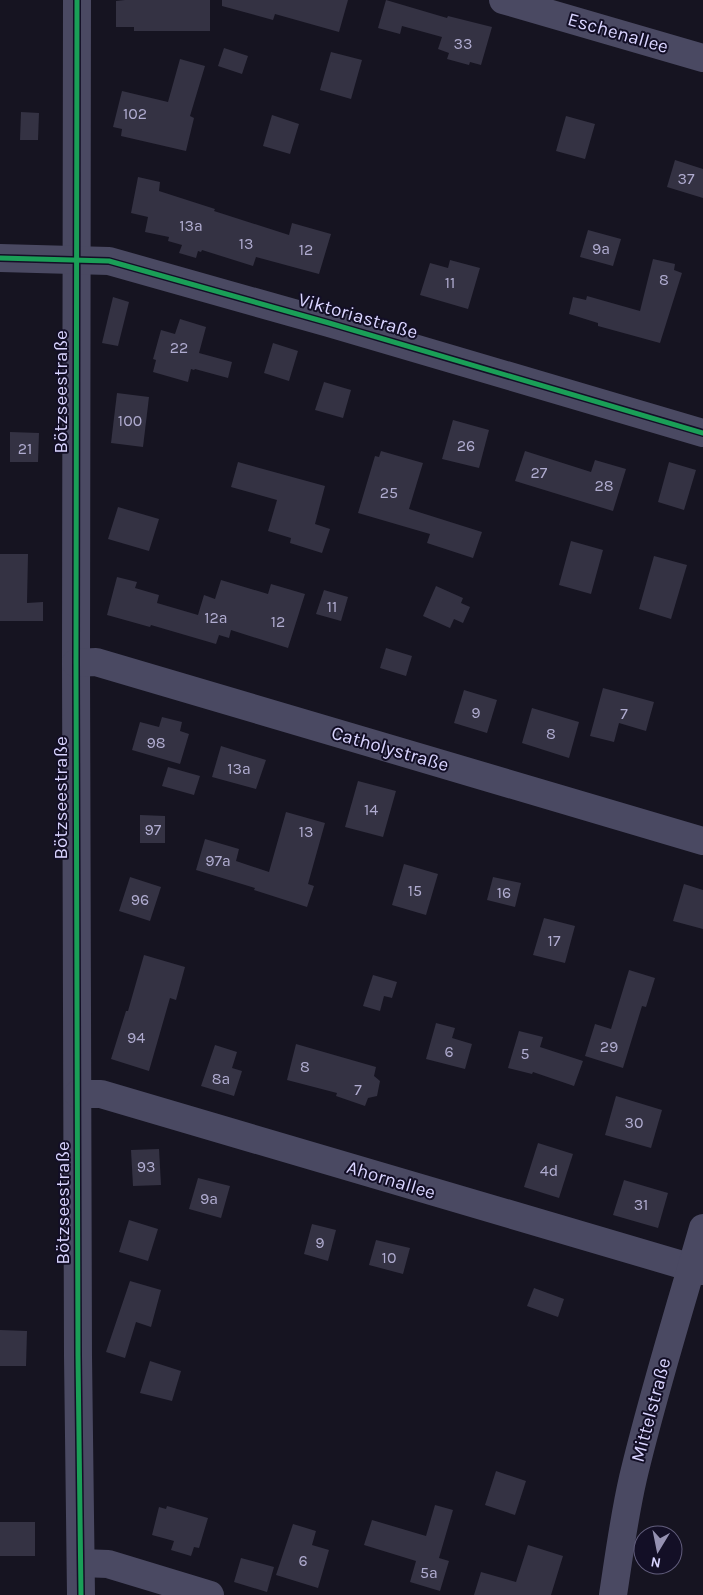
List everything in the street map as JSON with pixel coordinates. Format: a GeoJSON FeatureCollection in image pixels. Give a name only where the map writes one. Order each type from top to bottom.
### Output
{"type":"FeatureCollection","features":[{"type":"Feature","properties":{"kind":"street","name":"Bötzseestraße"},"geometry":{"type":"LineString","coordinates":[[77,0],[76,663],[78,1356],[81,1595]]}},
{"type":"Feature","properties":{"kind":"street","name":"Eschenallee"},"geometry":{"type":"LineString","coordinates":[[503,0],[703,58]]}},
{"type":"Feature","properties":{"kind":"street","name":"Viktoriastraße"},"geometry":{"type":"LineString","coordinates":[[0,258],[109,261],[703,433]]}},
{"type":"Feature","properties":{"kind":"street","name":"Catholystraße"},"geometry":{"type":"LineString","coordinates":[[76,663],[96,662],[703,841]]}},
{"type":"Feature","properties":{"kind":"street","name":"Ahornallee"},"geometry":{"type":"LineString","coordinates":[[78,1094],[102,1094],[697,1270]]}},
{"type":"Feature","properties":{"kind":"street","name":"Mittelstraße"},"geometry":{"type":"LineString","coordinates":[[613,1595],[632,1479],[656,1387],[697,1270],[703,1228]]}},
{"type":"Feature","properties":{"kind":"street"},"geometry":{"type":"LineString","coordinates":[[81,1563],[108,1564],[210,1595]]}},
{"type":"Feature","properties":{"kind":"building"},"geometry":{"type":"Polygon","coordinates":[[[210,0],[210,31],[134,31],[134,27],[116,27],[116,1],[210,0]]]}},
{"type":"Feature","properties":{"kind":"building"},"geometry":{"type":"Polygon","coordinates":[[[222,0],[348,0],[339,32],[275,14],[273,20],[222,6],[222,0]]]}},
{"type":"Feature","properties":{"kind":"building"},"geometry":{"type":"Polygon","coordinates":[[[386,0],[447,18],[448,16],[492,27],[481,65],[470,62],[469,65],[447,59],[449,53],[438,49],[442,37],[402,26],[400,34],[378,28],[386,0]]]}},
{"type":"Feature","properties":{"kind":"building"},"geometry":{"type":"Polygon","coordinates":[[[224,48],[248,56],[242,74],[218,66],[224,48]]]}},
{"type":"Feature","properties":{"kind":"building"},"geometry":{"type":"Polygon","coordinates":[[[331,52],[362,60],[351,99],[320,90],[331,52]]]}},
{"type":"Feature","properties":{"kind":"building"},"geometry":{"type":"Polygon","coordinates":[[[180,59],[205,66],[190,116],[194,118],[186,151],[121,136],[122,129],[113,127],[122,91],[168,102],[180,59]]]}},
{"type":"Feature","properties":{"kind":"building"},"geometry":{"type":"Polygon","coordinates":[[[21,112],[39,113],[38,140],[20,140],[21,112]]]}},
{"type":"Feature","properties":{"kind":"building"},"geometry":{"type":"Polygon","coordinates":[[[272,115],[299,124],[290,154],[263,146],[272,115]]]}},
{"type":"Feature","properties":{"kind":"building"},"geometry":{"type":"Polygon","coordinates":[[[566,116],[595,124],[585,159],[556,151],[566,116]]]}},
{"type":"Feature","properties":{"kind":"building"},"geometry":{"type":"Polygon","coordinates":[[[675,160],[703,169],[703,198],[667,187],[675,160]]]}},
{"type":"Feature","properties":{"kind":"building"},"geometry":{"type":"Polygon","coordinates":[[[138,177],[160,182],[159,191],[289,235],[292,223],[331,234],[319,274],[256,257],[253,266],[202,250],[201,252],[198,251],[196,258],[179,253],[182,245],[168,241],[169,237],[145,232],[148,217],[131,213],[138,177]]]}},
{"type":"Feature","properties":{"kind":"building"},"geometry":{"type":"Polygon","coordinates":[[[588,230],[621,239],[613,266],[580,257],[588,230]]]}},
{"type":"Feature","properties":{"kind":"building"},"geometry":{"type":"Polygon","coordinates":[[[653,259],[675,264],[674,270],[682,273],[660,343],[598,326],[598,323],[569,314],[573,297],[586,300],[587,296],[640,311],[653,259]]]}},
{"type":"Feature","properties":{"kind":"building"},"geometry":{"type":"Polygon","coordinates":[[[450,260],[480,268],[468,309],[420,295],[430,263],[448,268],[450,260]]]}},
{"type":"Feature","properties":{"kind":"building"},"geometry":{"type":"Polygon","coordinates":[[[113,297],[129,302],[118,346],[102,343],[113,297]]]}},
{"type":"Feature","properties":{"kind":"building"},"geometry":{"type":"Polygon","coordinates":[[[180,319],[206,327],[199,353],[232,362],[228,378],[191,369],[188,382],[153,372],[156,360],[153,359],[161,330],[175,334],[180,319]]]}},
{"type":"Feature","properties":{"kind":"building"},"geometry":{"type":"Polygon","coordinates":[[[273,343],[298,351],[289,381],[264,373],[273,343]]]}},
{"type":"Feature","properties":{"kind":"building"},"geometry":{"type":"Polygon","coordinates":[[[324,382],[351,390],[343,418],[315,410],[324,382]]]}},
{"type":"Feature","properties":{"kind":"building"},"geometry":{"type":"Polygon","coordinates":[[[117,393],[149,397],[143,447],[111,443],[117,393]]]}},
{"type":"Feature","properties":{"kind":"building"},"geometry":{"type":"Polygon","coordinates":[[[453,420],[489,430],[479,468],[442,459],[453,420]]]}},
{"type":"Feature","properties":{"kind":"building"},"geometry":{"type":"Polygon","coordinates":[[[10,432],[39,433],[38,462],[10,462],[10,432]]]}},
{"type":"Feature","properties":{"kind":"building"},"geometry":{"type":"Polygon","coordinates":[[[381,451],[423,463],[409,509],[482,532],[473,558],[427,543],[430,534],[358,513],[375,456],[379,457],[381,451]]]}},
{"type":"Feature","properties":{"kind":"building"},"geometry":{"type":"Polygon","coordinates":[[[525,451],[591,472],[595,460],[626,469],[613,511],[515,481],[525,451]]]}},
{"type":"Feature","properties":{"kind":"building"},"geometry":{"type":"Polygon","coordinates":[[[238,462],[325,486],[315,524],[330,529],[322,553],[290,543],[291,538],[268,531],[277,500],[231,487],[238,462]]]}},
{"type":"Feature","properties":{"kind":"building"},"geometry":{"type":"Polygon","coordinates":[[[669,462],[696,470],[684,510],[658,502],[669,462]]]}},
{"type":"Feature","properties":{"kind":"building"},"geometry":{"type":"Polygon","coordinates":[[[118,507],[159,519],[149,551],[108,539],[118,507]]]}},
{"type":"Feature","properties":{"kind":"building"},"geometry":{"type":"Polygon","coordinates":[[[571,541],[603,550],[591,594],[559,585],[571,541]]]}},
{"type":"Feature","properties":{"kind":"building"},"geometry":{"type":"Polygon","coordinates":[[[0,554],[28,554],[27,603],[43,602],[43,621],[0,621],[0,554]]]}},
{"type":"Feature","properties":{"kind":"building"},"geometry":{"type":"Polygon","coordinates":[[[654,556],[687,565],[671,619],[639,609],[654,556]]]}},
{"type":"Feature","properties":{"kind":"building"},"geometry":{"type":"Polygon","coordinates":[[[117,577],[137,582],[135,588],[159,595],[157,603],[198,615],[204,595],[215,599],[221,580],[268,594],[271,584],[305,594],[288,648],[231,630],[229,638],[219,635],[216,644],[151,625],[150,627],[107,615],[117,577]]]}},
{"type":"Feature","properties":{"kind":"building"},"geometry":{"type":"Polygon","coordinates":[[[436,586],[463,598],[461,603],[470,607],[463,623],[454,619],[450,628],[423,616],[436,586]]]}},
{"type":"Feature","properties":{"kind":"building"},"geometry":{"type":"Polygon","coordinates":[[[324,590],[348,597],[341,621],[316,614],[324,590]]]}},
{"type":"Feature","properties":{"kind":"building"},"geometry":{"type":"Polygon","coordinates":[[[386,648],[412,656],[406,676],[380,668],[386,648]]]}},
{"type":"Feature","properties":{"kind":"building"},"geometry":{"type":"Polygon","coordinates":[[[603,688],[654,702],[646,731],[619,723],[614,742],[590,736],[603,688]]]}},
{"type":"Feature","properties":{"kind":"building"},"geometry":{"type":"Polygon","coordinates":[[[464,690],[497,700],[487,733],[454,723],[464,690]]]}},
{"type":"Feature","properties":{"kind":"building"},"geometry":{"type":"Polygon","coordinates":[[[532,708],[579,722],[569,758],[522,743],[532,708]]]}},
{"type":"Feature","properties":{"kind":"building"},"geometry":{"type":"Polygon","coordinates":[[[162,717],[182,722],[180,731],[189,734],[180,764],[132,750],[140,722],[159,727],[162,717]]]}},
{"type":"Feature","properties":{"kind":"building"},"geometry":{"type":"Polygon","coordinates":[[[221,746],[266,760],[256,789],[212,777],[221,746]]]}},
{"type":"Feature","properties":{"kind":"building"},"geometry":{"type":"Polygon","coordinates":[[[168,767],[200,776],[194,795],[162,786],[168,767]]]}},
{"type":"Feature","properties":{"kind":"building"},"geometry":{"type":"Polygon","coordinates":[[[358,781],[396,791],[383,837],[345,827],[358,781]]]}},
{"type":"Feature","properties":{"kind":"building"},"geometry":{"type":"Polygon","coordinates":[[[286,812],[325,823],[308,884],[314,886],[307,907],[254,890],[255,888],[196,870],[205,839],[239,849],[236,861],[269,872],[286,812]]]}},
{"type":"Feature","properties":{"kind":"building"},"geometry":{"type":"Polygon","coordinates":[[[140,815],[165,816],[165,843],[140,843],[140,815]]]}},
{"type":"Feature","properties":{"kind":"building"},"geometry":{"type":"Polygon","coordinates":[[[404,864],[438,874],[426,915],[392,905],[404,864]]]}},
{"type":"Feature","properties":{"kind":"building"},"geometry":{"type":"Polygon","coordinates":[[[130,877],[161,887],[150,921],[119,911],[130,877]]]}},
{"type":"Feature","properties":{"kind":"building"},"geometry":{"type":"Polygon","coordinates":[[[493,877],[521,883],[515,907],[487,900],[493,877]]]}},
{"type":"Feature","properties":{"kind":"building"},"geometry":{"type":"Polygon","coordinates":[[[684,884],[703,890],[703,929],[673,921],[684,884]]]}},
{"type":"Feature","properties":{"kind":"building"},"geometry":{"type":"Polygon","coordinates":[[[544,918],[575,926],[565,963],[533,955],[544,918]]]}},
{"type":"Feature","properties":{"kind":"building"},"geometry":{"type":"Polygon","coordinates":[[[144,955],[185,967],[176,1000],[170,998],[149,1071],[111,1059],[126,1011],[128,1011],[144,955]]]}},
{"type":"Feature","properties":{"kind":"building"},"geometry":{"type":"Polygon","coordinates":[[[629,970],[655,978],[646,1007],[642,1006],[623,1068],[585,1056],[595,1024],[611,1029],[629,970]]]}},
{"type":"Feature","properties":{"kind":"building"},"geometry":{"type":"Polygon","coordinates":[[[373,975],[397,982],[392,998],[384,996],[380,1011],[363,1006],[373,975]]]}},
{"type":"Feature","properties":{"kind":"building"},"geometry":{"type":"Polygon","coordinates":[[[436,1023],[455,1028],[452,1038],[472,1044],[465,1069],[426,1059],[436,1023]]]}},
{"type":"Feature","properties":{"kind":"building"},"geometry":{"type":"Polygon","coordinates":[[[519,1031],[543,1037],[540,1047],[583,1061],[574,1086],[533,1072],[532,1074],[508,1068],[519,1031]]]}},
{"type":"Feature","properties":{"kind":"building"},"geometry":{"type":"Polygon","coordinates":[[[296,1044],[376,1067],[374,1076],[380,1081],[377,1096],[368,1098],[365,1106],[336,1096],[337,1093],[287,1080],[296,1044]]]}},
{"type":"Feature","properties":{"kind":"building"},"geometry":{"type":"Polygon","coordinates":[[[215,1045],[237,1052],[232,1068],[242,1071],[234,1096],[201,1086],[215,1045]]]}},
{"type":"Feature","properties":{"kind":"building"},"geometry":{"type":"Polygon","coordinates":[[[616,1096],[662,1110],[651,1148],[605,1135],[616,1096]]]}},
{"type":"Feature","properties":{"kind":"building"},"geometry":{"type":"Polygon","coordinates":[[[538,1143],[573,1154],[559,1198],[524,1187],[538,1143]]]}},
{"type":"Feature","properties":{"kind":"building"},"geometry":{"type":"Polygon","coordinates":[[[159,1149],[161,1185],[133,1186],[131,1150],[159,1149]]]}},
{"type":"Feature","properties":{"kind":"building"},"geometry":{"type":"Polygon","coordinates":[[[198,1178],[230,1186],[221,1218],[189,1209],[198,1178]]]}},
{"type":"Feature","properties":{"kind":"building"},"geometry":{"type":"Polygon","coordinates":[[[624,1180],[668,1193],[658,1228],[613,1215],[624,1180]]]}},
{"type":"Feature","properties":{"kind":"building"},"geometry":{"type":"Polygon","coordinates":[[[129,1220],[158,1229],[148,1261],[119,1252],[129,1220]]]}},
{"type":"Feature","properties":{"kind":"building"},"geometry":{"type":"Polygon","coordinates":[[[312,1224],[336,1230],[328,1261],[304,1254],[312,1224]]]}},
{"type":"Feature","properties":{"kind":"building"},"geometry":{"type":"Polygon","coordinates":[[[376,1240],[410,1248],[403,1274],[369,1265],[376,1240]]]}},
{"type":"Feature","properties":{"kind":"building"},"geometry":{"type":"Polygon","coordinates":[[[130,1281],[161,1290],[151,1327],[136,1322],[125,1358],[106,1352],[130,1281]]]}},
{"type":"Feature","properties":{"kind":"building"},"geometry":{"type":"Polygon","coordinates":[[[534,1288],[564,1299],[558,1317],[527,1306],[534,1288]]]}},
{"type":"Feature","properties":{"kind":"building"},"geometry":{"type":"Polygon","coordinates":[[[0,1330],[27,1331],[26,1366],[0,1366],[0,1330]]]}},
{"type":"Feature","properties":{"kind":"building"},"geometry":{"type":"Polygon","coordinates":[[[150,1361],[181,1371],[172,1401],[140,1393],[150,1361]]]}},
{"type":"Feature","properties":{"kind":"building"},"geometry":{"type":"Polygon","coordinates":[[[496,1471],[526,1481],[515,1515],[485,1505],[496,1471]]]}},
{"type":"Feature","properties":{"kind":"building"},"geometry":{"type":"Polygon","coordinates":[[[435,1505],[453,1510],[439,1558],[449,1561],[440,1591],[410,1582],[416,1561],[364,1545],[372,1520],[426,1536],[435,1505]]]}},
{"type":"Feature","properties":{"kind":"building"},"geometry":{"type":"Polygon","coordinates":[[[167,1506],[208,1518],[199,1548],[194,1547],[191,1556],[171,1550],[174,1541],[152,1535],[159,1507],[166,1509],[167,1506]]]}},
{"type":"Feature","properties":{"kind":"building"},"geometry":{"type":"Polygon","coordinates":[[[0,1522],[35,1522],[35,1556],[0,1556],[0,1522]]]}},
{"type":"Feature","properties":{"kind":"building"},"geometry":{"type":"Polygon","coordinates":[[[293,1524],[316,1531],[312,1545],[329,1550],[318,1588],[276,1575],[293,1524]]]}},
{"type":"Feature","properties":{"kind":"building"},"geometry":{"type":"Polygon","coordinates":[[[528,1545],[563,1556],[551,1595],[474,1595],[481,1572],[516,1582],[528,1545]]]}},
{"type":"Feature","properties":{"kind":"building"},"geometry":{"type":"Polygon","coordinates":[[[241,1558],[274,1567],[267,1592],[234,1582],[241,1558]]]}},
{"type":"Feature","properties":{"kind":"cycle path"},"geometry":{"type":"LineString","coordinates":[[77,0],[76,663],[78,1356],[81,1595]]}},
{"type":"Feature","properties":{"kind":"cycle path"},"geometry":{"type":"LineString","coordinates":[[0,258],[109,261],[329,323],[703,433]]}}]}
